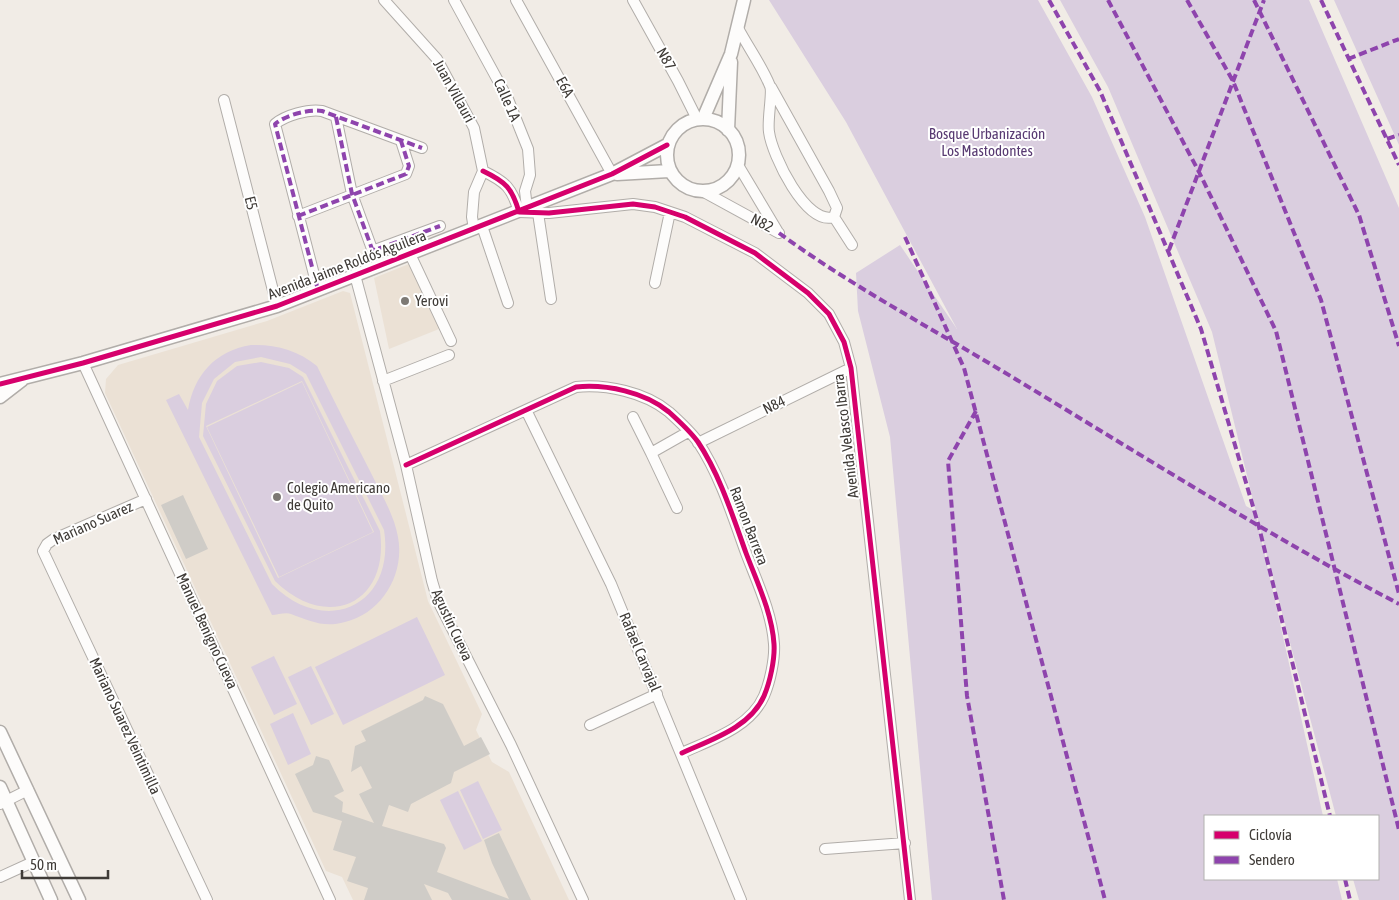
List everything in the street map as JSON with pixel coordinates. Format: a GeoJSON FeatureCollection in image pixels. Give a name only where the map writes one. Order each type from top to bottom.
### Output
{"type":"FeatureCollection","features":[{"type":"Feature","properties":{"kind":"street","name":"Juan Villauri"},"geometry":{"type":"LineString","coordinates":[[384,0],[437,59],[474,128],[483,171]]}},
{"type":"Feature","properties":{"kind":"street","name":"Calle 1A"},"geometry":{"type":"LineString","coordinates":[[454,0],[508,98],[528,149],[530,175],[525,191],[528,211]]}},
{"type":"Feature","properties":{"kind":"street","name":"E6A"},"geometry":{"type":"LineString","coordinates":[[516,0],[612,174]]}},
{"type":"Feature","properties":{"kind":"street","name":"N87"},"geometry":{"type":"LineString","coordinates":[[633,0],[700,119]]}},
{"type":"Feature","properties":{"kind":"street"},"geometry":{"type":"LineString","coordinates":[[700,119],[731,54],[744,0]]}},
{"type":"Feature","properties":{"kind":"street"},"geometry":{"type":"LineString","coordinates":[[738,28],[829,191],[837,208],[834,217]]}},
{"type":"Feature","properties":{"kind":"street"},"geometry":{"type":"LineString","coordinates":[[728,130],[731,54]]}},
{"type":"Feature","properties":{"kind":"street"},"geometry":{"type":"LineString","coordinates":[[771,88],[769,134],[778,162],[798,195],[820,217],[828,219],[834,217]]}},
{"type":"Feature","properties":{"kind":"street","name":"E5"},"geometry":{"type":"LineString","coordinates":[[224,100],[277,306]]}},
{"type":"Feature","properties":{"kind":"street"},"geometry":{"type":"LineString","coordinates":[[318,290],[275,124],[280,120],[315,110],[422,148]]}},
{"type":"Feature","properties":{"kind":"street"},"geometry":{"type":"LineString","coordinates":[[336,118],[352,194],[371,246],[375,250],[440,226]]}},
{"type":"Feature","properties":{"kind":"street"},"geometry":{"type":"LineString","coordinates":[[700,119],[721,124],[728,130],[738,146],[738,165],[729,181],[713,190],[704,192],[695,191],[680,184],[669,171],[666,154],[667,145],[678,128],[700,119]]}},
{"type":"Feature","properties":{"kind":"street"},"geometry":{"type":"LineString","coordinates":[[298,216],[406,174],[409,166],[400,141]]}},
{"type":"Feature","properties":{"kind":"street","name":"Avenida Jaime Roldós Aguilera"},"geometry":{"type":"LineString","coordinates":[[0,384],[83,363],[277,306],[478,227],[528,211],[612,174],[667,145]]}},
{"type":"Feature","properties":{"kind":"street","name":"N82"},"geometry":{"type":"LineString","coordinates":[[704,192],[779,233],[738,165]]}},
{"type":"Feature","properties":{"kind":"street"},"geometry":{"type":"LineString","coordinates":[[508,304],[478,227],[472,217],[473,199],[483,171],[500,179],[528,211],[551,299]]}},
{"type":"Feature","properties":{"kind":"street","name":"Avenida Jaime Roldós Aguilera"},"geometry":{"type":"LineString","coordinates":[[612,174],[669,171]]}},
{"type":"Feature","properties":{"kind":"street","name":"Avenida Velasco Ibarra"},"geometry":{"type":"LineString","coordinates":[[528,211],[633,204],[685,217],[742,246],[773,266],[808,293],[829,314],[844,342],[851,368],[910,900]]}},
{"type":"Feature","properties":{"kind":"street"},"geometry":{"type":"LineString","coordinates":[[655,282],[670,212]]}},
{"type":"Feature","properties":{"kind":"street"},"geometry":{"type":"LineString","coordinates":[[834,217],[852,245]]}},
{"type":"Feature","properties":{"kind":"street"},"geometry":{"type":"LineString","coordinates":[[410,254],[451,341]]}},
{"type":"Feature","properties":{"kind":"street","name":"Agustín Cueva"},"geometry":{"type":"LineString","coordinates":[[355,275],[406,465],[438,601],[510,745],[583,900]]}},
{"type":"Feature","properties":{"kind":"street"},"geometry":{"type":"LineString","coordinates":[[382,381],[449,355]]}},
{"type":"Feature","properties":{"kind":"street","name":"Manuel Benigno Cueva"},"geometry":{"type":"LineString","coordinates":[[83,363],[330,900]]}},
{"type":"Feature","properties":{"kind":"street","name":"N84"},"geometry":{"type":"LineString","coordinates":[[698,443],[851,368]]}},
{"type":"Feature","properties":{"kind":"street"},"geometry":{"type":"LineString","coordinates":[[0,398],[25,378]]}},
{"type":"Feature","properties":{"kind":"street","name":"Ramon Barrera"},"geometry":{"type":"LineString","coordinates":[[406,465],[576,387],[595,385],[614,387],[667,411],[688,432],[698,443],[719,483],[765,603],[774,644],[764,696],[750,716],[732,729],[682,753]]}},
{"type":"Feature","properties":{"kind":"street","name":"Rafael Carvajal"},"geometry":{"type":"LineString","coordinates":[[526,410],[611,584],[741,900]]}},
{"type":"Feature","properties":{"kind":"street"},"geometry":{"type":"LineString","coordinates":[[633,417],[677,508]]}},
{"type":"Feature","properties":{"kind":"street"},"geometry":{"type":"LineString","coordinates":[[651,452],[688,432]]}},
{"type":"Feature","properties":{"kind":"street","name":"Mariano Suarez"},"geometry":{"type":"LineString","coordinates":[[43,551],[47,544],[54,539],[146,499]]}},
{"type":"Feature","properties":{"kind":"street","name":"Mariano Suarez Veintimilla"},"geometry":{"type":"LineString","coordinates":[[43,551],[207,900]]}},
{"type":"Feature","properties":{"kind":"street"},"geometry":{"type":"LineString","coordinates":[[590,725],[657,694]]}},
{"type":"Feature","properties":{"kind":"street"},"geometry":{"type":"LineString","coordinates":[[0,732],[79,900]]}},
{"type":"Feature","properties":{"kind":"street"},"geometry":{"type":"LineString","coordinates":[[0,787],[3,802],[51,900]]}},
{"type":"Feature","properties":{"kind":"street"},"geometry":{"type":"LineString","coordinates":[[3,802],[28,790]]}},
{"type":"Feature","properties":{"kind":"street"},"geometry":{"type":"LineString","coordinates":[[825,849],[905,843]]}},
{"type":"Feature","properties":{"kind":"street"},"geometry":{"type":"LineString","coordinates":[[0,877],[33,862]]}},
{"type":"Feature","properties":{"kind":"shaded area","name":"Yerovi"},"geometry":{"type":"Polygon","coordinates":[[[414,262],[444,327],[389,349],[374,278],[414,262]]]}},
{"type":"Feature","properties":{"kind":"shaded area","name":"Colegio Americano de Quito"},"geometry":{"type":"Polygon","coordinates":[[[343,291],[350,293],[428,601],[482,714],[476,730],[492,762],[509,772],[569,900],[353,900],[342,877],[326,871],[105,393],[106,379],[118,365],[267,321],[343,291]]]}},
{"type":"Feature","properties":{"kind":"green space","name":"Bosque Urbanización Los Mastodontes"},"geometry":{"type":"Polygon","coordinates":[[[769,0],[1038,0],[1092,97],[1145,217],[1246,506],[1255,511],[1323,815],[1204,815],[1204,880],[1337,880],[1342,900],[932,900],[890,437],[858,311],[856,273],[900,245],[957,329],[846,122],[769,0]]]}},
{"type":"Feature","properties":{"kind":"green space"},"geometry":{"type":"Polygon","coordinates":[[[1060,0],[1309,0],[1399,208],[1399,900],[1359,900],[1353,880],[1379,880],[1379,815],[1336,815],[1263,541],[1212,332],[1108,87],[1060,0]]]}},
{"type":"Feature","properties":{"kind":"green space"},"geometry":{"type":"Polygon","coordinates":[[[1334,0],[1399,0],[1399,145],[1334,0]]]}},
{"type":"Feature","properties":{"kind":"green space"},"geometry":{"type":"Polygon","coordinates":[[[251,345],[286,349],[310,360],[317,366],[390,512],[398,537],[398,565],[388,590],[380,601],[358,617],[337,624],[324,624],[289,613],[272,615],[166,400],[179,394],[188,410],[195,386],[208,367],[217,359],[238,348],[251,345]],[[261,357],[235,362],[214,379],[202,403],[199,437],[272,584],[293,600],[314,609],[334,611],[352,606],[368,595],[379,578],[385,556],[384,530],[306,374],[290,364],[261,357]]]}},
{"type":"Feature","properties":{"kind":"green space"},"geometry":{"type":"Polygon","coordinates":[[[261,362],[289,368],[303,377],[380,531],[380,556],[375,577],[365,592],[351,602],[334,607],[315,605],[295,596],[275,581],[203,436],[206,404],[217,381],[237,366],[261,362]],[[302,381],[206,426],[278,578],[374,532],[302,381]]]}},
{"type":"Feature","properties":{"kind":"green space"},"geometry":{"type":"Polygon","coordinates":[[[302,382],[373,532],[279,577],[207,427],[302,382]]]}},
{"type":"Feature","properties":{"kind":"green space"},"geometry":{"type":"Polygon","coordinates":[[[417,617],[445,675],[343,725],[315,667],[417,617]]]}},
{"type":"Feature","properties":{"kind":"green space"},"geometry":{"type":"Polygon","coordinates":[[[274,656],[297,704],[274,715],[251,667],[274,656]]]}},
{"type":"Feature","properties":{"kind":"green space"},"geometry":{"type":"Polygon","coordinates":[[[311,666],[334,714],[311,725],[288,677],[311,666]]]}},
{"type":"Feature","properties":{"kind":"green space"},"geometry":{"type":"Polygon","coordinates":[[[293,713],[311,754],[288,765],[270,724],[293,713]]]}},
{"type":"Feature","properties":{"kind":"green space"},"geometry":{"type":"Polygon","coordinates":[[[478,781],[502,830],[483,839],[460,790],[478,781]]]}},
{"type":"Feature","properties":{"kind":"green space"},"geometry":{"type":"Polygon","coordinates":[[[458,791],[482,841],[464,850],[440,800],[458,791]]]}},
{"type":"Feature","properties":{"kind":"building"},"geometry":{"type":"Polygon","coordinates":[[[183,495],[208,549],[186,559],[161,505],[183,495]]]}},
{"type":"Feature","properties":{"kind":"building"},"geometry":{"type":"Polygon","coordinates":[[[425,696],[443,704],[464,746],[481,737],[490,754],[454,772],[451,783],[411,804],[408,812],[389,805],[382,826],[444,844],[446,848],[437,872],[509,899],[492,863],[484,840],[499,833],[531,900],[452,900],[448,893],[424,884],[432,900],[364,900],[368,888],[347,881],[356,857],[333,850],[342,821],[313,812],[295,774],[313,765],[316,756],[329,760],[344,791],[334,796],[343,802],[342,812],[374,823],[359,794],[372,788],[361,766],[351,772],[355,746],[366,741],[361,731],[423,700],[425,696]]]}},
{"type":"Feature","properties":{"kind":"marked path"},"geometry":{"type":"LineString","coordinates":[[1049,0],[1100,91],[1201,329],[1259,527],[1330,815]]}},
{"type":"Feature","properties":{"kind":"marked path"},"geometry":{"type":"LineString","coordinates":[[1108,0],[1199,172],[1276,331],[1399,830]]}},
{"type":"Feature","properties":{"kind":"marked path"},"geometry":{"type":"LineString","coordinates":[[1187,0],[1233,81],[1321,300],[1399,594]]}},
{"type":"Feature","properties":{"kind":"marked path"},"geometry":{"type":"LineString","coordinates":[[1254,0],[1359,215],[1399,346]]}},
{"type":"Feature","properties":{"kind":"marked path"},"geometry":{"type":"LineString","coordinates":[[1169,250],[1264,0]]}},
{"type":"Feature","properties":{"kind":"marked path"},"geometry":{"type":"LineString","coordinates":[[1321,0],[1399,165]]}},
{"type":"Feature","properties":{"kind":"marked path"},"geometry":{"type":"LineString","coordinates":[[1348,59],[1399,39]]}},
{"type":"Feature","properties":{"kind":"marked path"},"geometry":{"type":"LineString","coordinates":[[318,290],[275,124],[297,113],[322,111],[422,148]]}},
{"type":"Feature","properties":{"kind":"marked path"},"geometry":{"type":"LineString","coordinates":[[336,117],[352,194],[372,249],[375,250],[440,226]]}},
{"type":"Feature","properties":{"kind":"marked path"},"geometry":{"type":"LineString","coordinates":[[1387,139],[1399,135]]}},
{"type":"Feature","properties":{"kind":"marked path"},"geometry":{"type":"LineString","coordinates":[[298,216],[406,174],[409,166],[401,141]]}},
{"type":"Feature","properties":{"kind":"marked path"},"geometry":{"type":"LineString","coordinates":[[779,233],[866,291],[1206,495],[1302,551],[1399,604]]}},
{"type":"Feature","properties":{"kind":"marked path"},"geometry":{"type":"LineString","coordinates":[[905,237],[964,368],[1105,900]]}},
{"type":"Feature","properties":{"kind":"marked path"},"geometry":{"type":"LineString","coordinates":[[976,411],[948,461],[967,696],[1004,900]]}},
{"type":"Feature","properties":{"kind":"marked path"},"geometry":{"type":"LineString","coordinates":[[1345,880],[1350,900]]}},
{"type":"Feature","properties":{"kind":"cycle path"},"geometry":{"type":"LineString","coordinates":[[0,384],[83,363],[277,306],[612,174],[667,145]]}},
{"type":"Feature","properties":{"kind":"cycle path"},"geometry":{"type":"LineString","coordinates":[[483,171],[503,182],[511,191],[519,212],[549,213],[633,204],[655,207],[685,217],[755,253],[808,293],[829,314],[844,342],[851,368],[910,900]]}},
{"type":"Feature","properties":{"kind":"cycle path"},"geometry":{"type":"LineString","coordinates":[[406,465],[576,387],[612,388],[649,399],[669,412],[688,430],[706,455],[725,496],[767,609],[773,632],[774,656],[764,696],[758,707],[749,717],[717,738],[682,753]]}},
{"type":"Feature","properties":{"kind":"place","name":"Yerovi"},"geometry":{"type":"Point","coordinates":[405,301]}},
{"type":"Feature","properties":{"kind":"place","name":"Colegio Americano de Quito"},"geometry":{"type":"Point","coordinates":[277,497]}}]}
